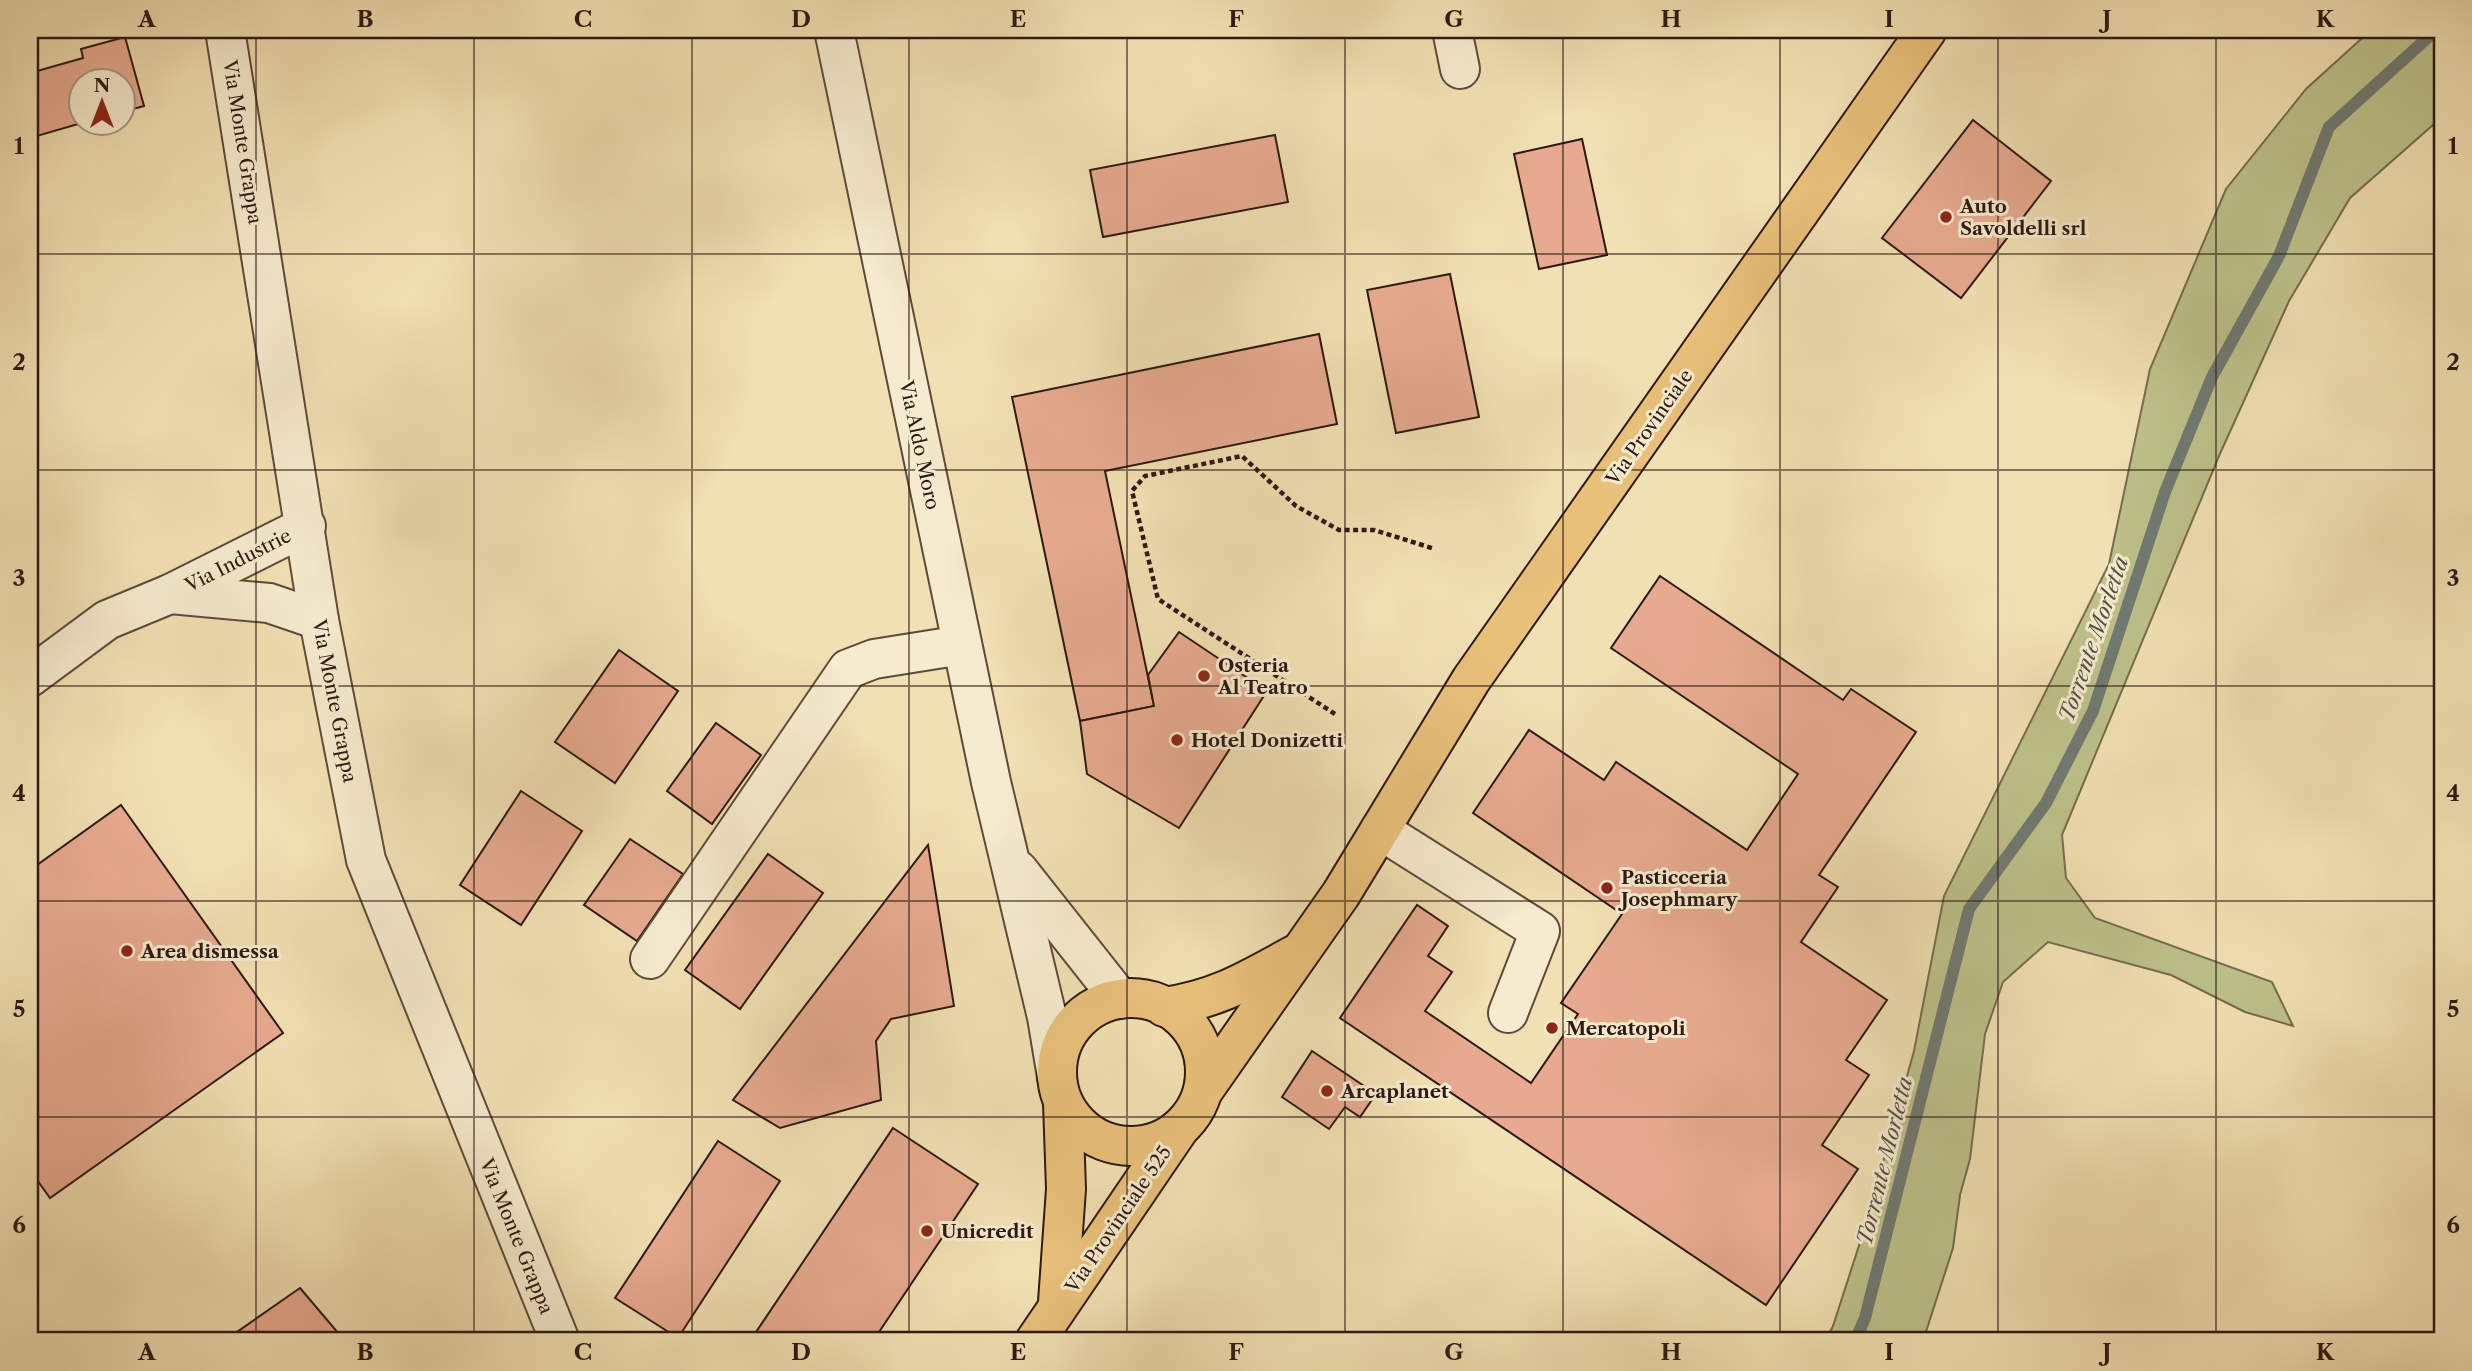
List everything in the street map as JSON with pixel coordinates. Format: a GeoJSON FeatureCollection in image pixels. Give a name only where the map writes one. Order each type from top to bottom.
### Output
{"type":"FeatureCollection","features":[{"type":"Feature","properties":{"kind":"main road","name":"Via Provinciale"},"geometry":{"type":"LineString","coordinates":[[1380,830],[1471,680],[1927,30]]}},
{"type":"Feature","properties":{"kind":"main road","name":"Via Provinciale 525"},"geometry":{"type":"LineString","coordinates":[[1035,1341],[1196,1108],[1203,1091],[1303,950],[1380,830]]}},
{"type":"Feature","properties":{"kind":"main road","name":"Via Provinciale 525"},"geometry":{"type":"LineString","coordinates":[[1164,1007],[1205,1000],[1226,992],[1303,950]]}},
{"type":"Feature","properties":{"kind":"main road","name":"Via Provinciale 525"},"geometry":{"type":"LineString","coordinates":[[1057,1308],[1066,1189],[1060,1049],[1073,1026],[1094,1008],[1120,999],[1147,1000],[1164,1007],[1186,1023],[1196,1038],[1205,1064],[1203,1091]]}},
{"type":"Feature","properties":{"kind":"main road","name":"Via Provinciale 525"},"geometry":{"type":"LineString","coordinates":[[1060,1090],[1086,1132],[1110,1144],[1146,1145],[1179,1129]]}},
{"type":"Feature","properties":{"kind":"street","name":"Via Monte Grappa"},"geometry":{"type":"LineString","coordinates":[[225,30],[319,620],[366,860],[560,1341]]}},
{"type":"Feature","properties":{"kind":"street","name":"Via Aldo Moro"},"geometry":{"type":"LineString","coordinates":[[834,30],[962,645],[1047,1017],[1060,1090]]}},
{"type":"Feature","properties":{"kind":"street"},"geometry":{"type":"LineString","coordinates":[[1452,30],[1460,69]]}},
{"type":"Feature","properties":{"kind":"street","name":"Via Industrie"},"geometry":{"type":"LineString","coordinates":[[30,677],[107,620],[170,594],[306,526]]}},
{"type":"Feature","properties":{"kind":"street","name":"Via Industrie"},"geometry":{"type":"LineString","coordinates":[[170,594],[269,603],[319,620]]}},
{"type":"Feature","properties":{"kind":"street"},"geometry":{"type":"LineString","coordinates":[[650,958],[848,669],[874,659],[962,645]]}},
{"type":"Feature","properties":{"kind":"street"},"geometry":{"type":"LineString","coordinates":[[1380,830],[1540,931],[1508,1013]]}},
{"type":"Feature","properties":{"kind":"street","name":"Via Aldo Moro"},"geometry":{"type":"LineString","coordinates":[[1010,860],[1120,999]]}},
{"type":"Feature","properties":{"kind":"path"},"geometry":{"type":"LineString","coordinates":[[1335,714],[1158,599],[1132,491],[1145,476],[1242,456],[1296,506],[1339,530],[1374,530],[1435,550]]}},
{"type":"Feature","properties":{"kind":"green space"},"geometry":{"type":"Polygon","coordinates":[[[2371,30],[2442,30],[2442,117],[2350,198],[2289,301],[2219,456],[2062,835],[2066,878],[2095,918],[2272,982],[2293,1026],[2245,1012],[2171,975],[2048,942],[2003,982],[1985,1034],[1970,1159],[1960,1195],[1953,1248],[1923,1341],[1825,1341],[1833,1326],[1864,1230],[1914,1051],[1944,896],[2109,564],[2150,369],[2226,189],[2306,89],[2371,30]]]}},
{"type":"Feature","properties":{"kind":"building"},"geometry":{"type":"Polygon","coordinates":[[[125,37],[133,66],[66,66],[66,128],[30,138],[30,73],[83,58],[81,49],[125,37]]]}},
{"type":"Feature","properties":{"kind":"building"},"geometry":{"type":"Polygon","coordinates":[[[136,77],[144,106],[136,108],[136,77]]]}},
{"type":"Feature","properties":{"kind":"building"},"geometry":{"type":"Polygon","coordinates":[[[1973,120],[2051,181],[1961,298],[1882,238],[1973,120]]]}},
{"type":"Feature","properties":{"kind":"building"},"geometry":{"type":"Polygon","coordinates":[[[1275,135],[1288,202],[1103,237],[1090,170],[1275,135]]]}},
{"type":"Feature","properties":{"kind":"building"},"geometry":{"type":"Polygon","coordinates":[[[1582,139],[1607,255],[1539,269],[1514,154],[1582,139]]]}},
{"type":"Feature","properties":{"kind":"building"},"geometry":{"type":"Polygon","coordinates":[[[1450,274],[1479,417],[1396,433],[1367,290],[1450,274]]]}},
{"type":"Feature","properties":{"kind":"building"},"geometry":{"type":"Polygon","coordinates":[[[1319,334],[1337,424],[1105,471],[1154,706],[1080,721],[1012,397],[1319,334]]]}},
{"type":"Feature","properties":{"kind":"building"},"geometry":{"type":"Polygon","coordinates":[[[1660,576],[1843,700],[1851,689],[1916,732],[1819,875],[1838,887],[1801,942],[1887,1000],[1846,1060],[1869,1075],[1822,1145],[1858,1169],[1766,1305],[1340,1018],[1417,905],[1448,926],[1428,956],[1452,972],[1425,1011],[1531,1083],[1578,1014],[1561,1003],[1622,914],[1473,813],[1529,730],[1604,780],[1616,762],[1747,850],[1798,774],[1611,648],[1660,576]]]}},
{"type":"Feature","properties":{"kind":"building"},"geometry":{"type":"Polygon","coordinates":[[[1179,632],[1267,691],[1179,828],[1087,774],[1080,721],[1154,706],[1148,675],[1179,632]]]}},
{"type":"Feature","properties":{"kind":"building"},"geometry":{"type":"Polygon","coordinates":[[[619,650],[678,691],[615,783],[555,742],[619,650]]]}},
{"type":"Feature","properties":{"kind":"building"},"geometry":{"type":"Polygon","coordinates":[[[716,723],[761,755],[712,824],[667,791],[716,723]]]}},
{"type":"Feature","properties":{"kind":"building"},"geometry":{"type":"Polygon","coordinates":[[[521,791],[582,831],[521,925],[460,885],[521,791]]]}},
{"type":"Feature","properties":{"kind":"building","name":"Area dismessa"},"geometry":{"type":"Polygon","coordinates":[[[121,805],[283,1033],[50,1198],[30,1170],[30,870],[121,805]]]}},
{"type":"Feature","properties":{"kind":"building"},"geometry":{"type":"Polygon","coordinates":[[[630,839],[683,874],[637,941],[584,905],[630,839]]]}},
{"type":"Feature","properties":{"kind":"building"},"geometry":{"type":"Polygon","coordinates":[[[928,845],[954,1006],[891,1019],[876,1041],[881,1100],[780,1128],[733,1100],[928,845]]]}},
{"type":"Feature","properties":{"kind":"building"},"geometry":{"type":"Polygon","coordinates":[[[768,854],[823,893],[740,1009],[685,970],[768,854]]]}},
{"type":"Feature","properties":{"kind":"building"},"geometry":{"type":"Polygon","coordinates":[[[1312,1051],[1376,1094],[1360,1117],[1345,1107],[1329,1129],[1282,1097],[1312,1051]]]}},
{"type":"Feature","properties":{"kind":"building"},"geometry":{"type":"Polygon","coordinates":[[[893,1128],[978,1184],[873,1341],[750,1341],[893,1128]]]}},
{"type":"Feature","properties":{"kind":"building"},"geometry":{"type":"Polygon","coordinates":[[[718,1141],[780,1181],[678,1338],[615,1298],[718,1141]]]}},
{"type":"Feature","properties":{"kind":"building"},"geometry":{"type":"Polygon","coordinates":[[[300,1288],[345,1341],[224,1341],[300,1288]]]}},
{"type":"Feature","properties":{"kind":"waterway","name":"Torrente Morletta"},"geometry":{"type":"LineString","coordinates":[[1855,1341],[1865,1318],[1969,909],[2046,803],[2093,711],[2165,492],[2212,377],[2279,256],[2329,127],[2436,30]]}},
{"type":"Feature","properties":{"kind":"place","name":"Auto Savoldelli srl"},"geometry":{"type":"Point","coordinates":[1946,217]}},
{"type":"Feature","properties":{"kind":"place","name":"Osteria Al Teatro"},"geometry":{"type":"Point","coordinates":[1204,676]}},
{"type":"Feature","properties":{"kind":"place","name":"Hotel Donizetti"},"geometry":{"type":"Point","coordinates":[1177,740]}},
{"type":"Feature","properties":{"kind":"place","name":"Pasticceria Josephmary"},"geometry":{"type":"Point","coordinates":[1607,888]}},
{"type":"Feature","properties":{"kind":"place","name":"Area dismessa"},"geometry":{"type":"Point","coordinates":[127,951]}},
{"type":"Feature","properties":{"kind":"place","name":"Mercatopoli"},"geometry":{"type":"Point","coordinates":[1552,1028]}},
{"type":"Feature","properties":{"kind":"place","name":"Arcaplanet"},"geometry":{"type":"Point","coordinates":[1327,1091]}},
{"type":"Feature","properties":{"kind":"place","name":"Unicredit"},"geometry":{"type":"Point","coordinates":[927,1231]}}]}
